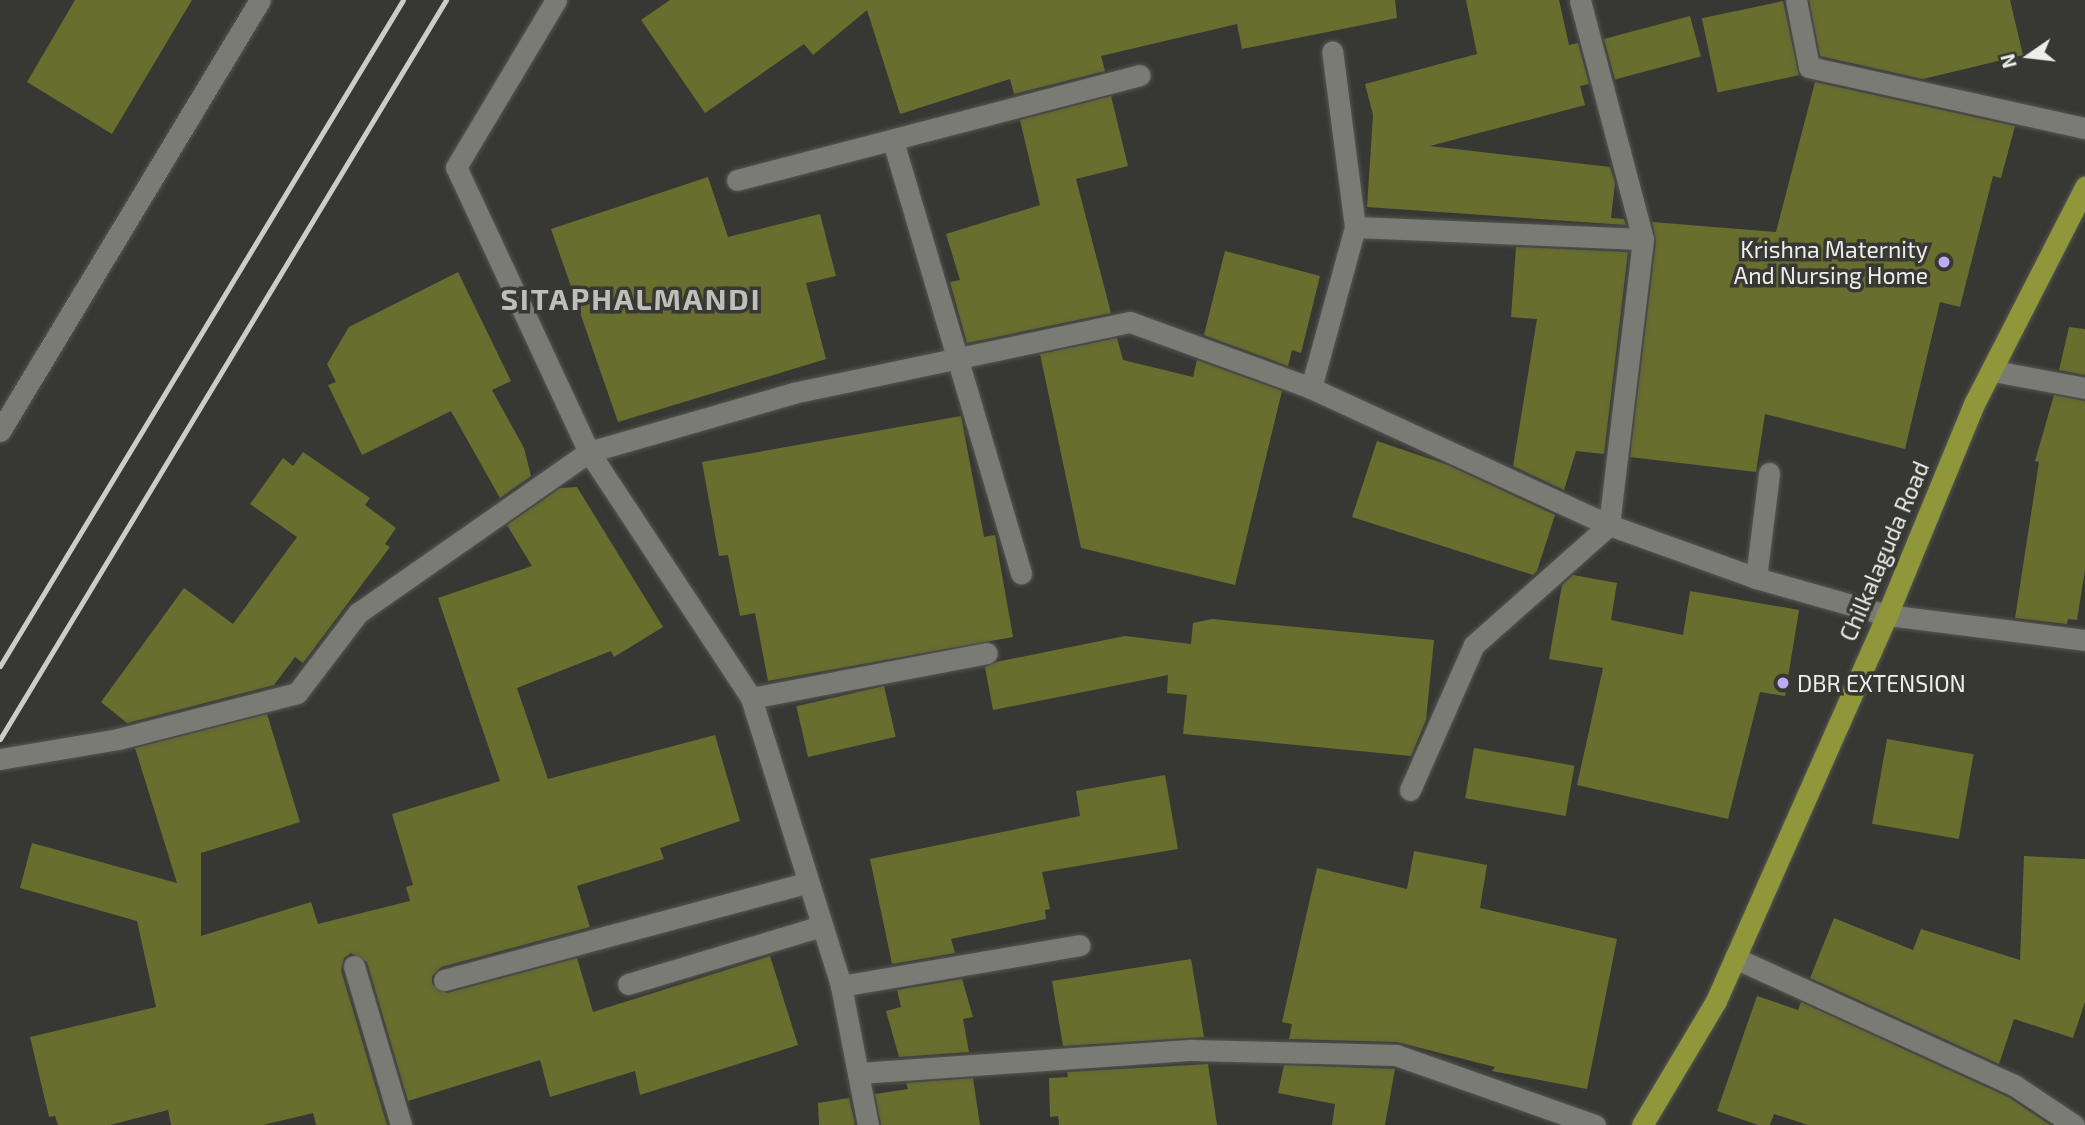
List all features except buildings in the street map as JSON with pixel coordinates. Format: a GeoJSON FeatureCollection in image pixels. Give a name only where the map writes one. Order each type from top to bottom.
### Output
{"type":"FeatureCollection","features":[{"type":"Feature","properties":{"kind":"main road","name":"Chilkalaguda Road"},"geometry":{"type":"LineString","coordinates":[[1643,1125],[1716,1001],[1887,615],[1975,402],[1994,371],[2085,187]]}},
{"type":"Feature","properties":{"kind":"street"},"geometry":{"type":"LineString","coordinates":[[0,431],[260,0]]}},
{"type":"Feature","properties":{"kind":"street"},"geometry":{"type":"LineString","coordinates":[[556,0],[456,167],[589,453],[751,698],[841,986],[868,1125]]}},
{"type":"Feature","properties":{"kind":"street"},"geometry":{"type":"LineString","coordinates":[[1410,790],[1474,645],[1609,525],[1643,239],[1580,0]]}},
{"type":"Feature","properties":{"kind":"street"},"geometry":{"type":"LineString","coordinates":[[1796,0],[1809,67],[2085,128]]}},
{"type":"Feature","properties":{"kind":"street"},"geometry":{"type":"LineString","coordinates":[[1311,388],[1355,227],[1332,51]]}},
{"type":"Feature","properties":{"kind":"street"},"geometry":{"type":"LineString","coordinates":[[737,180],[1140,75]]}},
{"type":"Feature","properties":{"kind":"street"},"geometry":{"type":"LineString","coordinates":[[893,141],[960,358],[1021,573]]}},
{"type":"Feature","properties":{"kind":"street"},"geometry":{"type":"LineString","coordinates":[[1355,227],[1643,239]]}},
{"type":"Feature","properties":{"kind":"street"},"geometry":{"type":"LineString","coordinates":[[0,759],[118,738],[297,693],[358,613],[589,453],[793,393],[1130,321],[1311,388],[1609,525],[1756,578],[1887,615],[2085,640]]}},
{"type":"Feature","properties":{"kind":"street"},"geometry":{"type":"LineString","coordinates":[[1994,371],[2085,388]]}},
{"type":"Feature","properties":{"kind":"street"},"geometry":{"type":"LineString","coordinates":[[1756,578],[1769,472]]}},
{"type":"Feature","properties":{"kind":"street"},"geometry":{"type":"LineString","coordinates":[[751,698],[987,653]]}},
{"type":"Feature","properties":{"kind":"street"},"geometry":{"type":"LineString","coordinates":[[444,980],[807,883]]}},
{"type":"Feature","properties":{"kind":"street"},"geometry":{"type":"LineString","coordinates":[[628,984],[821,926]]}},
{"type":"Feature","properties":{"kind":"street"},"geometry":{"type":"LineString","coordinates":[[841,986],[1080,945]]}},
{"type":"Feature","properties":{"kind":"street"},"geometry":{"type":"LineString","coordinates":[[1735,958],[2014,1085],[2074,1125]]}},
{"type":"Feature","properties":{"kind":"street"},"geometry":{"type":"LineString","coordinates":[[354,966],[401,1125]]}},
{"type":"Feature","properties":{"kind":"street"},"geometry":{"type":"LineString","coordinates":[[859,1073],[1192,1050],[1396,1055],[1594,1125]]}},
{"type":"Feature","properties":{"kind":"railway"},"geometry":{"type":"LineString","coordinates":[[0,666],[403,0]]}},
{"type":"Feature","properties":{"kind":"railway"},"geometry":{"type":"LineString","coordinates":[[0,739],[446,0]]}},
{"type":"Feature","properties":{"kind":"place","name":"Krishna Maternity And Nursing Home"},"geometry":{"type":"Point","coordinates":[1944,262]}},
{"type":"Feature","properties":{"kind":"place","name":"DBR EXTENSION"},"geometry":{"type":"Point","coordinates":[1783,683]}},
{"type":"Feature","properties":{"kind":"district","name":"SITAPHALMANDI"},"geometry":{"type":"Point","coordinates":[631,298]}}]}
